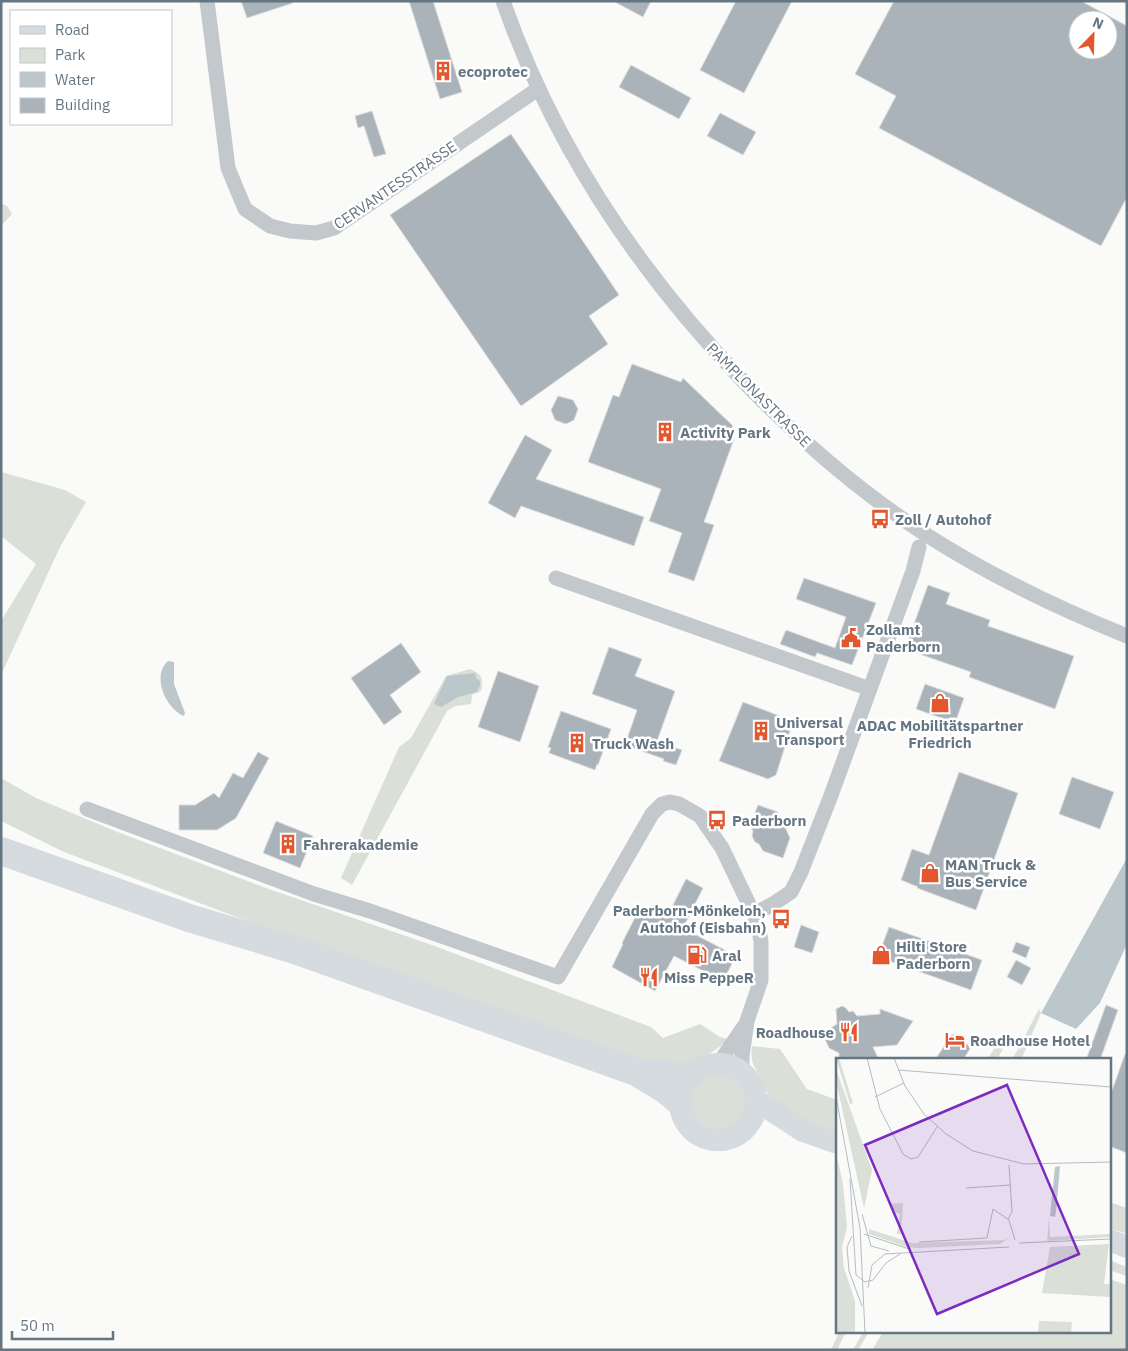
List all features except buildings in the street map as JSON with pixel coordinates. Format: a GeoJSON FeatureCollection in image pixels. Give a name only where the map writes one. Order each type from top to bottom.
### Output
{"type":"FeatureCollection","features":[{"type":"Feature","properties":{"kind":"highway"},"geometry":{"type":"LineString","coordinates":[[8,846],[194,906],[295,950],[636,1072],[666,1090],[679,1101]]}},
{"type":"Feature","properties":{"kind":"highway"},"geometry":{"type":"LineString","coordinates":[[636,1072],[690,1076]]}},
{"type":"Feature","properties":{"kind":"main road"},"geometry":{"type":"LineString","coordinates":[[719,1063],[732,1066],[742,1072],[750,1080],[755,1090],[757,1101],[753,1119],[748,1126],[739,1134],[728,1139],[716,1141],[704,1138],[694,1132],[686,1124],[681,1113],[679,1101],[684,1083],[703,1066],[719,1063]]}},
{"type":"Feature","properties":{"kind":"main road"},"geometry":{"type":"LineString","coordinates":[[757,1101],[803,1131],[836,1143]]}},
{"type":"Feature","properties":{"kind":"main road"},"geometry":{"type":"LineString","coordinates":[[748,1126],[803,1131]]}},
{"type":"Feature","properties":{"kind":"main road"},"geometry":{"type":"LineString","coordinates":[[1110,1240],[1127,1247]]}},
{"type":"Feature","properties":{"kind":"street","name":"CERVANTESSTRASSE"},"geometry":{"type":"LineString","coordinates":[[207,1],[228,168],[245,209],[270,226],[290,231],[316,233],[334,228],[538,88]]}},
{"type":"Feature","properties":{"kind":"street","name":"PAMPLONASTRASSE"},"geometry":{"type":"LineString","coordinates":[[502,1],[538,88],[579,167],[618,229],[662,290],[710,347],[803,440],[839,471],[927,535],[1019,588],[1067,611],[1127,636]]}},
{"type":"Feature","properties":{"kind":"street"},"geometry":{"type":"LineString","coordinates":[[754,914],[790,892],[801,872],[913,571],[918,547]]}},
{"type":"Feature","properties":{"kind":"street"},"geometry":{"type":"LineString","coordinates":[[556,578],[870,689]]}},
{"type":"Feature","properties":{"kind":"street"},"geometry":{"type":"LineString","coordinates":[[87,809],[314,894],[370,911],[558,977],[652,814],[662,804],[670,802],[678,804],[700,816],[722,848],[754,914],[761,941],[761,980],[747,1021],[742,1056],[742,1072]]}},
{"type":"Feature","properties":{"kind":"street"},"geometry":{"type":"LineString","coordinates":[[719,1063],[747,1021]]}},
{"type":"Feature","properties":{"kind":"green space"},"geometry":{"type":"Polygon","coordinates":[[[1,204],[7,206],[12,214],[1,226],[1,204]]]}},
{"type":"Feature","properties":{"kind":"green space"},"geometry":{"type":"Polygon","coordinates":[[[1,472],[65,490],[86,502],[60,547],[1,675],[1,621],[36,564],[1,536],[1,472]]]}},
{"type":"Feature","properties":{"kind":"green space"},"geometry":{"type":"Polygon","coordinates":[[[470,669],[481,677],[481,691],[472,695],[471,704],[456,706],[447,711],[352,885],[341,878],[399,747],[411,738],[446,676],[470,669]]]}},
{"type":"Feature","properties":{"kind":"green space"},"geometry":{"type":"Polygon","coordinates":[[[1,778],[36,798],[115,831],[266,888],[432,945],[651,1027],[663,1038],[700,1024],[720,1037],[728,1039],[707,1055],[666,1068],[322,949],[64,852],[1,821],[1,778]]]}},
{"type":"Feature","properties":{"kind":"green space"},"geometry":{"type":"Polygon","coordinates":[[[1039,1009],[1041,1013],[1022,1058],[1013,1058],[1039,1009]]]}},
{"type":"Feature","properties":{"kind":"green space"},"geometry":{"type":"Polygon","coordinates":[[[1003,1035],[1008,1039],[998,1058],[988,1058],[1003,1035]]]}},
{"type":"Feature","properties":{"kind":"green space"},"geometry":{"type":"Polygon","coordinates":[[[752,1046],[780,1049],[807,1089],[836,1100],[836,1132],[785,1112],[773,1103],[753,1064],[752,1046]]]}},
{"type":"Feature","properties":{"kind":"green space"},"geometry":{"type":"Polygon","coordinates":[[[718,1072],[735,1077],[743,1085],[748,1102],[743,1119],[735,1127],[718,1132],[701,1127],[693,1119],[688,1102],[693,1085],[701,1077],[718,1072]]]}},
{"type":"Feature","properties":{"kind":"green space"},"geometry":{"type":"Polygon","coordinates":[[[1110,1202],[1127,1208],[1127,1234],[1110,1228],[1110,1202]]]}},
{"type":"Feature","properties":{"kind":"green space"},"geometry":{"type":"Polygon","coordinates":[[[1110,1260],[1127,1267],[1127,1276],[1110,1270],[1110,1260]]]}},
{"type":"Feature","properties":{"kind":"green space"},"geometry":{"type":"Polygon","coordinates":[[[1110,1279],[1127,1285],[1127,1350],[872,1350],[882,1334],[1110,1334],[1110,1279]]]}},
{"type":"Feature","properties":{"kind":"green space"},"geometry":{"type":"Polygon","coordinates":[[[838,1334],[845,1334],[837,1350],[831,1350],[838,1334]]]}},
{"type":"Feature","properties":{"kind":"green space"},"geometry":{"type":"Polygon","coordinates":[[[862,1334],[868,1334],[858,1350],[853,1350],[862,1334]]]}},
{"type":"Feature","properties":{"kind":"water"},"geometry":{"type":"Polygon","coordinates":[[[168,661],[174,662],[174,684],[185,713],[184,716],[172,707],[163,692],[161,675],[163,667],[168,661]]]}},
{"type":"Feature","properties":{"kind":"water"},"geometry":{"type":"Polygon","coordinates":[[[475,673],[476,678],[480,681],[477,692],[458,697],[441,707],[434,704],[447,676],[475,673]]]}},
{"type":"Feature","properties":{"kind":"water"},"geometry":{"type":"Polygon","coordinates":[[[1127,858],[1127,944],[1100,1003],[1076,1029],[1041,1013],[1127,858]]]}},
{"type":"Feature","properties":{"kind":"place","name":"ecoprotec"},"geometry":{"type":"Point","coordinates":[443,71]}},
{"type":"Feature","properties":{"kind":"place","name":"Activity Park"},"geometry":{"type":"Point","coordinates":[665,432]}},
{"type":"Feature","properties":{"kind":"place","name":"Zoll / Autohof"},"geometry":{"type":"Point","coordinates":[880,519]}},
{"type":"Feature","properties":{"kind":"place","name":"Zollamt Paderborn"},"geometry":{"type":"Point","coordinates":[851,638]}},
{"type":"Feature","properties":{"kind":"place","name":"ADAC Mobilitätspartner Friedrich"},"geometry":{"type":"Point","coordinates":[940,703]}},
{"type":"Feature","properties":{"kind":"place","name":"Universal Transport"},"geometry":{"type":"Point","coordinates":[761,731]}},
{"type":"Feature","properties":{"kind":"place","name":"Truck Wash"},"geometry":{"type":"Point","coordinates":[577,743]}},
{"type":"Feature","properties":{"kind":"place","name":"Paderborn"},"geometry":{"type":"Point","coordinates":[717,820]}},
{"type":"Feature","properties":{"kind":"place","name":"Fahrerakademie"},"geometry":{"type":"Point","coordinates":[288,844]}},
{"type":"Feature","properties":{"kind":"place","name":"MAN Truck & Bus Service"},"geometry":{"type":"Point","coordinates":[930,873]}},
{"type":"Feature","properties":{"kind":"place","name":"Paderborn-Mönkeloh, Autohof (Eisbahn)"},"geometry":{"type":"Point","coordinates":[781,919]}},
{"type":"Feature","properties":{"kind":"place","name":"Aral"},"geometry":{"type":"Point","coordinates":[697,955]}},
{"type":"Feature","properties":{"kind":"place","name":"Hilti Store Paderborn"},"geometry":{"type":"Point","coordinates":[881,955]}},
{"type":"Feature","properties":{"kind":"place","name":"Miss PeppeR"},"geometry":{"type":"Point","coordinates":[649,977]}},
{"type":"Feature","properties":{"kind":"place","name":"Roadhouse"},"geometry":{"type":"Point","coordinates":[849,1032]}},
{"type":"Feature","properties":{"kind":"place","name":"Roadhouse Hotel"},"geometry":{"type":"Point","coordinates":[955,1040]}}]}
